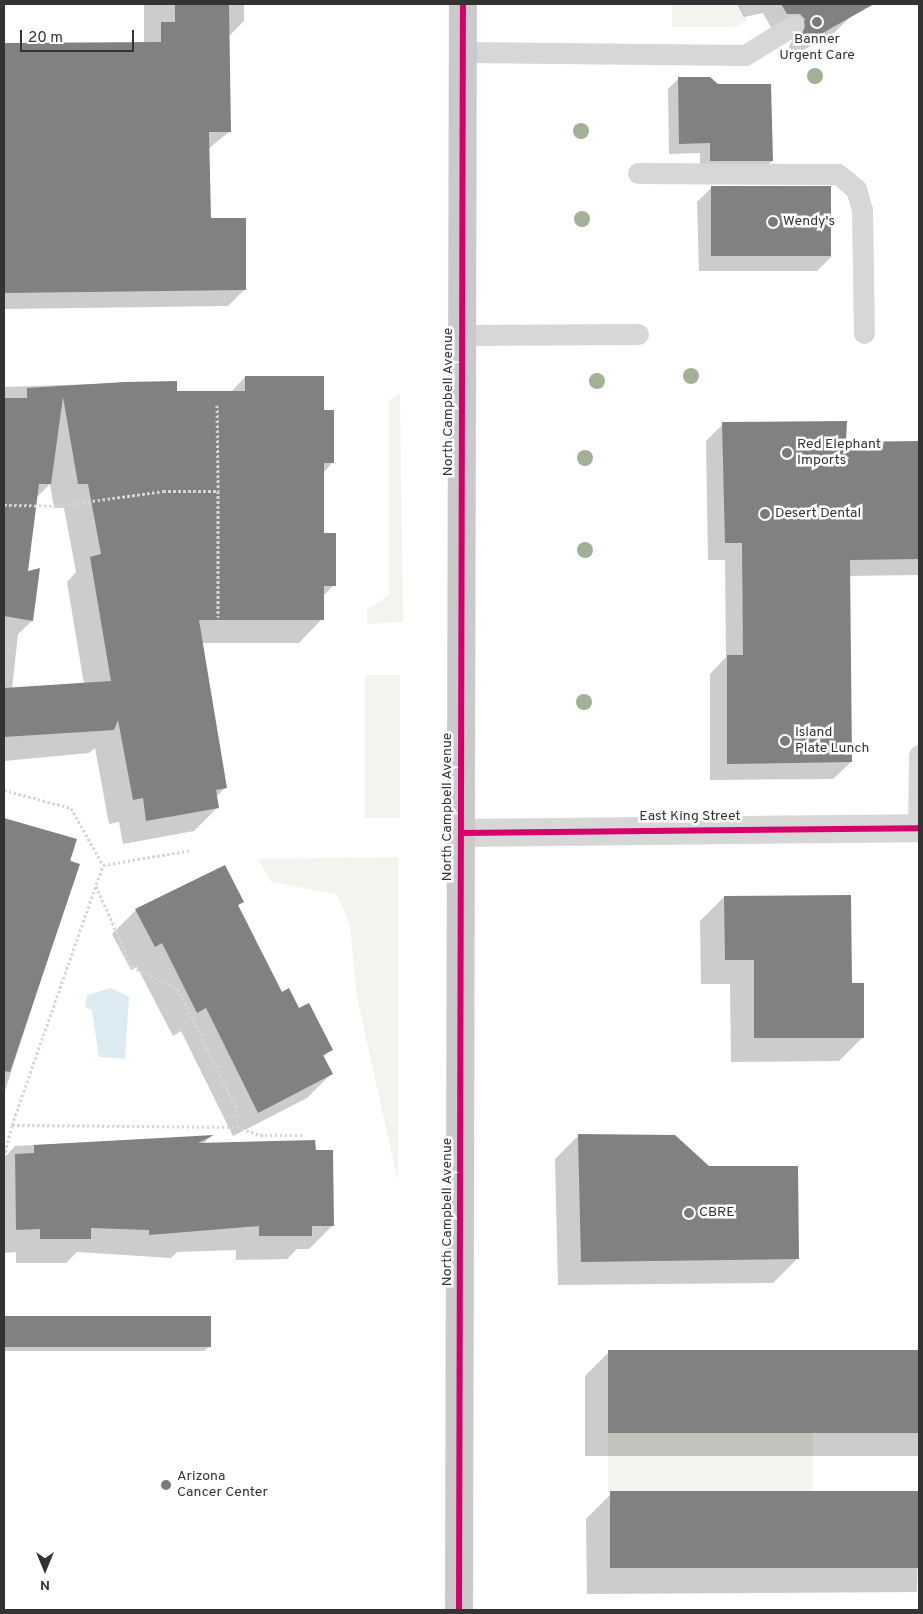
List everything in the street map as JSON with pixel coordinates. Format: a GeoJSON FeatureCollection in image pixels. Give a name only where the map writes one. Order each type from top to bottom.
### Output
{"type":"FeatureCollection","features":[{"type":"Feature","properties":{"kind":"main road","name":"North Campbell Avenue"},"geometry":{"type":"LineString","coordinates":[[459,1610],[463,4]]}},
{"type":"Feature","properties":{"kind":"street","name":"East King Street"},"geometry":{"type":"LineString","coordinates":[[461,833],[919,828]]}},
{"type":"Feature","properties":{"kind":"lane"},"geometry":{"type":"LineString","coordinates":[[462,52],[745,55],[794,25]]}},
{"type":"Feature","properties":{"kind":"lane"},"geometry":{"type":"LineString","coordinates":[[638,173],[838,174],[856,190],[862,210],[864,332]]}},
{"type":"Feature","properties":{"kind":"lane"},"geometry":{"type":"LineString","coordinates":[[462,335],[638,334]]}},
{"type":"Feature","properties":{"kind":"lane"},"geometry":{"type":"LineString","coordinates":[[919,755],[919,828]]}},
{"type":"Feature","properties":{"kind":"path"},"geometry":{"type":"LineString","coordinates":[[217,405],[218,617]]}},
{"type":"Feature","properties":{"kind":"path"},"geometry":{"type":"LineString","coordinates":[[4,505],[58,506],[163,491],[218,491]]}},
{"type":"Feature","properties":{"kind":"path"},"geometry":{"type":"LineString","coordinates":[[4,790],[71,808],[103,865],[12,1125],[4,1157]]}},
{"type":"Feature","properties":{"kind":"path"},"geometry":{"type":"LineString","coordinates":[[103,865],[192,850]]}},
{"type":"Feature","properties":{"kind":"path"},"geometry":{"type":"LineString","coordinates":[[96,886],[132,967],[178,989],[237,1109],[237,1127]]}},
{"type":"Feature","properties":{"kind":"path"},"geometry":{"type":"LineString","coordinates":[[12,1125],[237,1127],[260,1135],[303,1135]]}},
{"type":"Feature","properties":{"kind":"shaded area"},"geometry":{"type":"Polygon","coordinates":[[[672,4],[738,4],[748,20],[735,27],[672,27],[672,4]]]}},
{"type":"Feature","properties":{"kind":"shaded area"},"geometry":{"type":"Polygon","coordinates":[[[400,393],[403,622],[367,624],[367,610],[389,595],[389,400],[400,393]]]}},
{"type":"Feature","properties":{"kind":"shaded area"},"geometry":{"type":"Polygon","coordinates":[[[365,675],[400,675],[400,818],[365,818],[365,675]]]}},
{"type":"Feature","properties":{"kind":"shaded area"},"geometry":{"type":"Polygon","coordinates":[[[398,857],[398,1182],[357,997],[350,925],[337,894],[271,882],[258,859],[398,857]]]}},
{"type":"Feature","properties":{"kind":"shaded area"},"geometry":{"type":"Polygon","coordinates":[[[111,988],[129,997],[125,1059],[99,1057],[92,1011],[85,1007],[87,995],[111,988]]]}},
{"type":"Feature","properties":{"kind":"shaded area"},"geometry":{"type":"Polygon","coordinates":[[[608,1433],[813,1433],[813,1493],[608,1493],[608,1433]]]}},
{"type":"Feature","properties":{"kind":"building"},"geometry":{"type":"Polygon","coordinates":[[[175,4],[229,4],[231,132],[209,132],[211,218],[246,218],[246,290],[4,293],[4,43],[161,42],[161,22],[175,22],[175,4]]]}},
{"type":"Feature","properties":{"kind":"building","name":"Banner Urgent Care"},"geometry":{"type":"Polygon","coordinates":[[[781,4],[874,4],[805,43],[800,36],[805,19],[800,14],[787,14],[781,4]]]}},
{"type":"Feature","properties":{"kind":"building"},"geometry":{"type":"Polygon","coordinates":[[[678,77],[710,77],[718,84],[771,84],[773,161],[710,161],[710,143],[679,144],[678,77]]]}},
{"type":"Feature","properties":{"kind":"building","name":"Wendy's"},"geometry":{"type":"Polygon","coordinates":[[[711,186],[831,186],[831,256],[711,256],[711,186]]]}},
{"type":"Feature","properties":{"kind":"building"},"geometry":{"type":"Polygon","coordinates":[[[245,376],[324,376],[324,410],[334,410],[334,463],[324,463],[324,533],[336,533],[336,586],[324,586],[324,620],[199,620],[227,788],[216,790],[219,808],[146,821],[143,798],[133,800],[118,720],[114,730],[4,737],[4,688],[111,681],[90,557],[101,554],[88,484],[78,484],[63,397],[51,484],[39,484],[28,571],[40,568],[33,621],[4,616],[4,398],[27,398],[27,388],[125,382],[177,381],[177,391],[245,391],[245,376]]]}},
{"type":"Feature","properties":{"kind":"building"},"geometry":{"type":"Polygon","coordinates":[[[847,421],[846,442],[919,441],[919,559],[850,560],[852,762],[727,764],[727,655],[743,655],[742,543],[725,543],[722,422],[847,421]]]}},
{"type":"Feature","properties":{"kind":"building"},"geometry":{"type":"Polygon","coordinates":[[[4,818],[77,839],[70,861],[80,864],[10,1072],[4,1071],[4,818]]]}},
{"type":"Feature","properties":{"kind":"building"},"geometry":{"type":"Polygon","coordinates":[[[225,865],[244,902],[238,905],[282,992],[289,988],[299,1008],[309,1003],[333,1050],[323,1055],[333,1074],[258,1113],[206,1008],[197,1013],[162,943],[155,947],[135,909],[225,865]]]}},
{"type":"Feature","properties":{"kind":"building"},"geometry":{"type":"Polygon","coordinates":[[[851,895],[852,983],[864,983],[864,1038],[754,1038],[754,960],[725,960],[724,896],[851,895]]]}},
{"type":"Feature","properties":{"kind":"building","name":"CBRE"},"geometry":{"type":"Polygon","coordinates":[[[578,1134],[675,1135],[709,1166],[798,1166],[799,1259],[581,1262],[578,1134]]]}},
{"type":"Feature","properties":{"kind":"building"},"geometry":{"type":"Polygon","coordinates":[[[214,1135],[198,1143],[315,1140],[316,1150],[333,1150],[334,1226],[312,1226],[312,1236],[259,1236],[259,1226],[149,1235],[149,1230],[91,1228],[91,1239],[40,1239],[40,1229],[16,1230],[15,1154],[34,1153],[34,1145],[214,1135]]]}},
{"type":"Feature","properties":{"kind":"building"},"geometry":{"type":"Polygon","coordinates":[[[4,1316],[211,1316],[211,1347],[4,1347],[4,1316]]]}},
{"type":"Feature","properties":{"kind":"building"},"geometry":{"type":"Polygon","coordinates":[[[608,1350],[919,1350],[919,1433],[608,1433],[608,1350]]]}},
{"type":"Feature","properties":{"kind":"building"},"geometry":{"type":"Polygon","coordinates":[[[610,1491],[919,1491],[919,1568],[610,1568],[610,1491]]]}},
{"type":"Feature","properties":{"kind":"cycle path"},"geometry":{"type":"LineString","coordinates":[[459,1610],[463,4]]}},
{"type":"Feature","properties":{"kind":"cycle path"},"geometry":{"type":"LineString","coordinates":[[461,833],[919,828]]}},
{"type":"Feature","properties":{"kind":"place","name":"Banner Urgent Care"},"geometry":{"type":"Point","coordinates":[817,22]}},
{"type":"Feature","properties":{"kind":"place","name":"Wendy's"},"geometry":{"type":"Point","coordinates":[773,222]}},
{"type":"Feature","properties":{"kind":"place","name":"Red Elephant Imports"},"geometry":{"type":"Point","coordinates":[787,453]}},
{"type":"Feature","properties":{"kind":"place","name":"Desert Dental"},"geometry":{"type":"Point","coordinates":[765,514]}},
{"type":"Feature","properties":{"kind":"place","name":"Island Plate Lunch"},"geometry":{"type":"Point","coordinates":[785,741]}},
{"type":"Feature","properties":{"kind":"place","name":"CBRE"},"geometry":{"type":"Point","coordinates":[689,1213]}},
{"type":"Feature","properties":{"kind":"place","name":"Arizona Cancer Center"},"geometry":{"type":"Point","coordinates":[166,1485]}}]}
